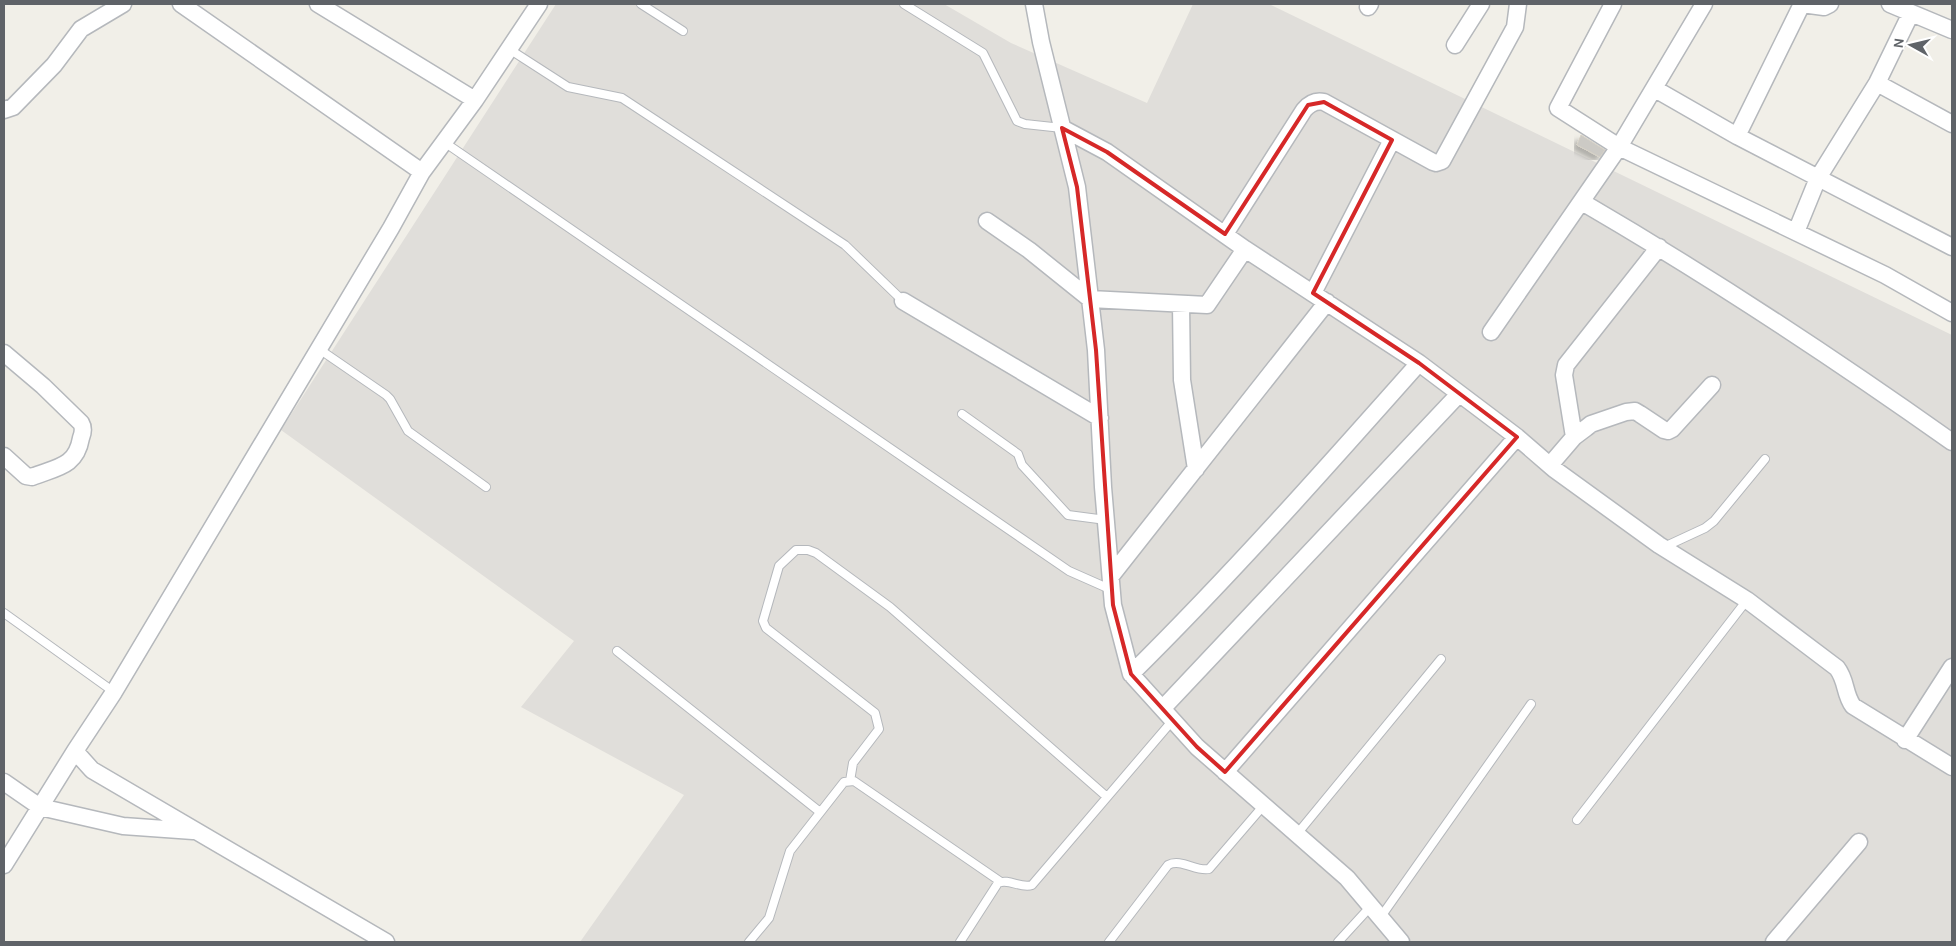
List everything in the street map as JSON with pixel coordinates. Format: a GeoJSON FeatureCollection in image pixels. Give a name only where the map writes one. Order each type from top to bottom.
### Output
{"type":"FeatureCollection","features":[{"type":"Feature","properties":{"kind":"street"},"geometry":{"type":"LineString","coordinates":[[4,110],[13,107],[54,65],[81,29],[123,4]]}},
{"type":"Feature","properties":{"kind":"street"},"geometry":{"type":"LineString","coordinates":[[181,4],[422,172]]}},
{"type":"Feature","properties":{"kind":"street"},"geometry":{"type":"LineString","coordinates":[[318,4],[475,100]]}},
{"type":"Feature","properties":{"kind":"street"},"geometry":{"type":"LineString","coordinates":[[1034,4],[1041,42],[1077,187],[1096,350],[1113,605],[1131,674],[1197,747],[1347,878],[1401,942]]}},
{"type":"Feature","properties":{"kind":"street"},"geometry":{"type":"LineString","coordinates":[[1455,45],[1482,4]]}},
{"type":"Feature","properties":{"kind":"street"},"geometry":{"type":"LineString","coordinates":[[1225,234],[1308,105],[1318,101],[1324,102],[1433,162],[1436,163],[1442,160],[1515,27],[1518,4]]}},
{"type":"Feature","properties":{"kind":"street"},"geometry":{"type":"LineString","coordinates":[[1613,4],[1558,108],[1619,147],[1885,275],[1952,313]]}},
{"type":"Feature","properties":{"kind":"street"},"geometry":{"type":"LineString","coordinates":[[1491,332],[1619,147],[1704,4]]}},
{"type":"Feature","properties":{"kind":"street"},"geometry":{"type":"LineString","coordinates":[[1737,136],[1802,4],[1824,7],[1830,4]]}},
{"type":"Feature","properties":{"kind":"street"},"geometry":{"type":"LineString","coordinates":[[1890,4],[1952,30]]}},
{"type":"Feature","properties":{"kind":"street"},"geometry":{"type":"LineString","coordinates":[[4,865],[114,692],[391,228],[422,172],[475,100],[509,49],[533,6]]}},
{"type":"Feature","properties":{"kind":"street"},"geometry":{"type":"LineString","coordinates":[[1796,232],[1818,178],[1877,83],[1911,13]]}},
{"type":"Feature","properties":{"kind":"street"},"geometry":{"type":"LineString","coordinates":[[1877,83],[1952,124]]}},
{"type":"Feature","properties":{"kind":"street"},"geometry":{"type":"LineString","coordinates":[[1655,89],[1737,136],[1952,247]]}},
{"type":"Feature","properties":{"kind":"street"},"geometry":{"type":"LineString","coordinates":[[1062,128],[1107,152],[1245,249],[1419,364],[1517,437],[1550,465],[1664,547],[1747,600],[1837,668],[1844,679],[1847,696],[1853,706],[1905,740],[1952,767]]}},
{"type":"Feature","properties":{"kind":"street"},"geometry":{"type":"LineString","coordinates":[[1313,293],[1392,140]]}},
{"type":"Feature","properties":{"kind":"street"},"geometry":{"type":"LineString","coordinates":[[1582,202],[1659,247],[1854,372],[1952,442]]}},
{"type":"Feature","properties":{"kind":"street"},"geometry":{"type":"LineString","coordinates":[[987,221],[1029,250],[1090,299],[1207,305],[1245,249]]}},
{"type":"Feature","properties":{"kind":"street"},"geometry":{"type":"LineString","coordinates":[[1574,437],[1564,374],[1566,365],[1659,247]]}},
{"type":"Feature","properties":{"kind":"street"},"geometry":{"type":"LineString","coordinates":[[903,301],[1100,418]]}},
{"type":"Feature","properties":{"kind":"street"},"geometry":{"type":"LineString","coordinates":[[1111,583],[1196,469],[1327,302]]}},
{"type":"Feature","properties":{"kind":"street"},"geometry":{"type":"LineString","coordinates":[[1181,304],[1182,380],[1196,469]]}},
{"type":"Feature","properties":{"kind":"street"},"geometry":{"type":"LineString","coordinates":[[4,352],[81,423],[83,429],[79,450],[72,461],[32,477],[26,476],[4,456]]}},
{"type":"Feature","properties":{"kind":"street"},"geometry":{"type":"LineString","coordinates":[[1131,674],[1191,615],[1419,364]]}},
{"type":"Feature","properties":{"kind":"street"},"geometry":{"type":"LineString","coordinates":[[1550,465],[1574,437],[1591,424],[1630,411],[1640,414],[1668,431],[1672,429],[1712,385]]}},
{"type":"Feature","properties":{"kind":"street"},"geometry":{"type":"LineString","coordinates":[[1168,714],[1459,394]]}},
{"type":"Feature","properties":{"kind":"street"},"geometry":{"type":"LineString","coordinates":[[1225,772],[1517,437]]}},
{"type":"Feature","properties":{"kind":"street"},"geometry":{"type":"LineString","coordinates":[[1905,740],[1952,667]]}},
{"type":"Feature","properties":{"kind":"street"},"geometry":{"type":"LineString","coordinates":[[75,751],[92,770],[386,942]]}},
{"type":"Feature","properties":{"kind":"street"},"geometry":{"type":"LineString","coordinates":[[4,782],[40,807],[123,826],[197,832]]}},
{"type":"Feature","properties":{"kind":"street"},"geometry":{"type":"LineString","coordinates":[[1774,942],[1859,842]]}},
{"type":"Feature","properties":{"kind":"lane"},"geometry":{"type":"LineString","coordinates":[[641,4],[682,31]]}},
{"type":"Feature","properties":{"kind":"lane"},"geometry":{"type":"LineString","coordinates":[[904,4],[980,50],[986,57],[1017,120],[1025,124],[1062,128]]}},
{"type":"Feature","properties":{"kind":"lane"},"geometry":{"type":"LineString","coordinates":[[509,49],[568,87],[622,98],[845,245],[903,301]]}},
{"type":"Feature","properties":{"kind":"lane"},"geometry":{"type":"LineString","coordinates":[[444,142],[1069,571],[1111,583]]}},
{"type":"Feature","properties":{"kind":"lane"},"geometry":{"type":"LineString","coordinates":[[319,349],[386,395],[408,431],[486,487]]}},
{"type":"Feature","properties":{"kind":"lane"},"geometry":{"type":"LineString","coordinates":[[962,414],[1018,454],[1022,466],[1068,515],[1106,520]]}},
{"type":"Feature","properties":{"kind":"lane"},"geometry":{"type":"LineString","coordinates":[[1664,547],[1705,528],[1714,521],[1765,458]]}},
{"type":"Feature","properties":{"kind":"lane"},"geometry":{"type":"LineString","coordinates":[[850,781],[853,763],[879,729],[875,713],[766,628],[763,621],[777,570],[782,562],[796,550],[808,550],[816,553],[890,608],[1108,797]]}},
{"type":"Feature","properties":{"kind":"lane"},"geometry":{"type":"LineString","coordinates":[[1577,820],[1747,600]]}},
{"type":"Feature","properties":{"kind":"lane"},"geometry":{"type":"LineString","coordinates":[[4,613],[114,692]]}},
{"type":"Feature","properties":{"kind":"lane"},"geometry":{"type":"LineString","coordinates":[[616,651],[820,812]]}},
{"type":"Feature","properties":{"kind":"lane"},"geometry":{"type":"LineString","coordinates":[[1297,834],[1441,659]]}},
{"type":"Feature","properties":{"kind":"lane"},"geometry":{"type":"LineString","coordinates":[[1338,942],[1375,912],[1531,704]]}},
{"type":"Feature","properties":{"kind":"lane"},"geometry":{"type":"LineString","coordinates":[[749,942],[769,918],[790,851],[840,785],[854,781],[1001,882],[1025,887],[1032,885],[1108,797],[1168,714]]}},
{"type":"Feature","properties":{"kind":"lane"},"geometry":{"type":"LineString","coordinates":[[1109,942],[1168,865],[1176,863],[1201,870],[1210,869],[1264,805]]}},
{"type":"Feature","properties":{"kind":"lane"},"geometry":{"type":"LineString","coordinates":[[960,942],[996,886],[1001,882]]}},
{"type":"Feature","properties":{"kind":"highlighted area"},"geometry":{"type":"Polygon","coordinates":[[[1324,102],[1392,140],[1313,293],[1419,363],[1517,437],[1225,772],[1197,747],[1131,674],[1113,605],[1096,350],[1077,187],[1062,128],[1107,152],[1225,234],[1308,105],[1324,102]]]}},
{"type":"Feature","properties":{"kind":"shaded area"},"geometry":{"type":"Polygon","coordinates":[[[556,4],[944,4],[1011,43],[1147,103],[1193,4],[1269,4],[1952,335],[1952,942],[580,942],[684,795],[521,707],[574,641],[281,430],[556,4]]]}},
{"type":"Feature","properties":{"kind":"building"},"geometry":{"type":"Polygon","coordinates":[[[1581,135],[1605,150],[1600,157],[1577,145],[1581,135]]]}}]}
